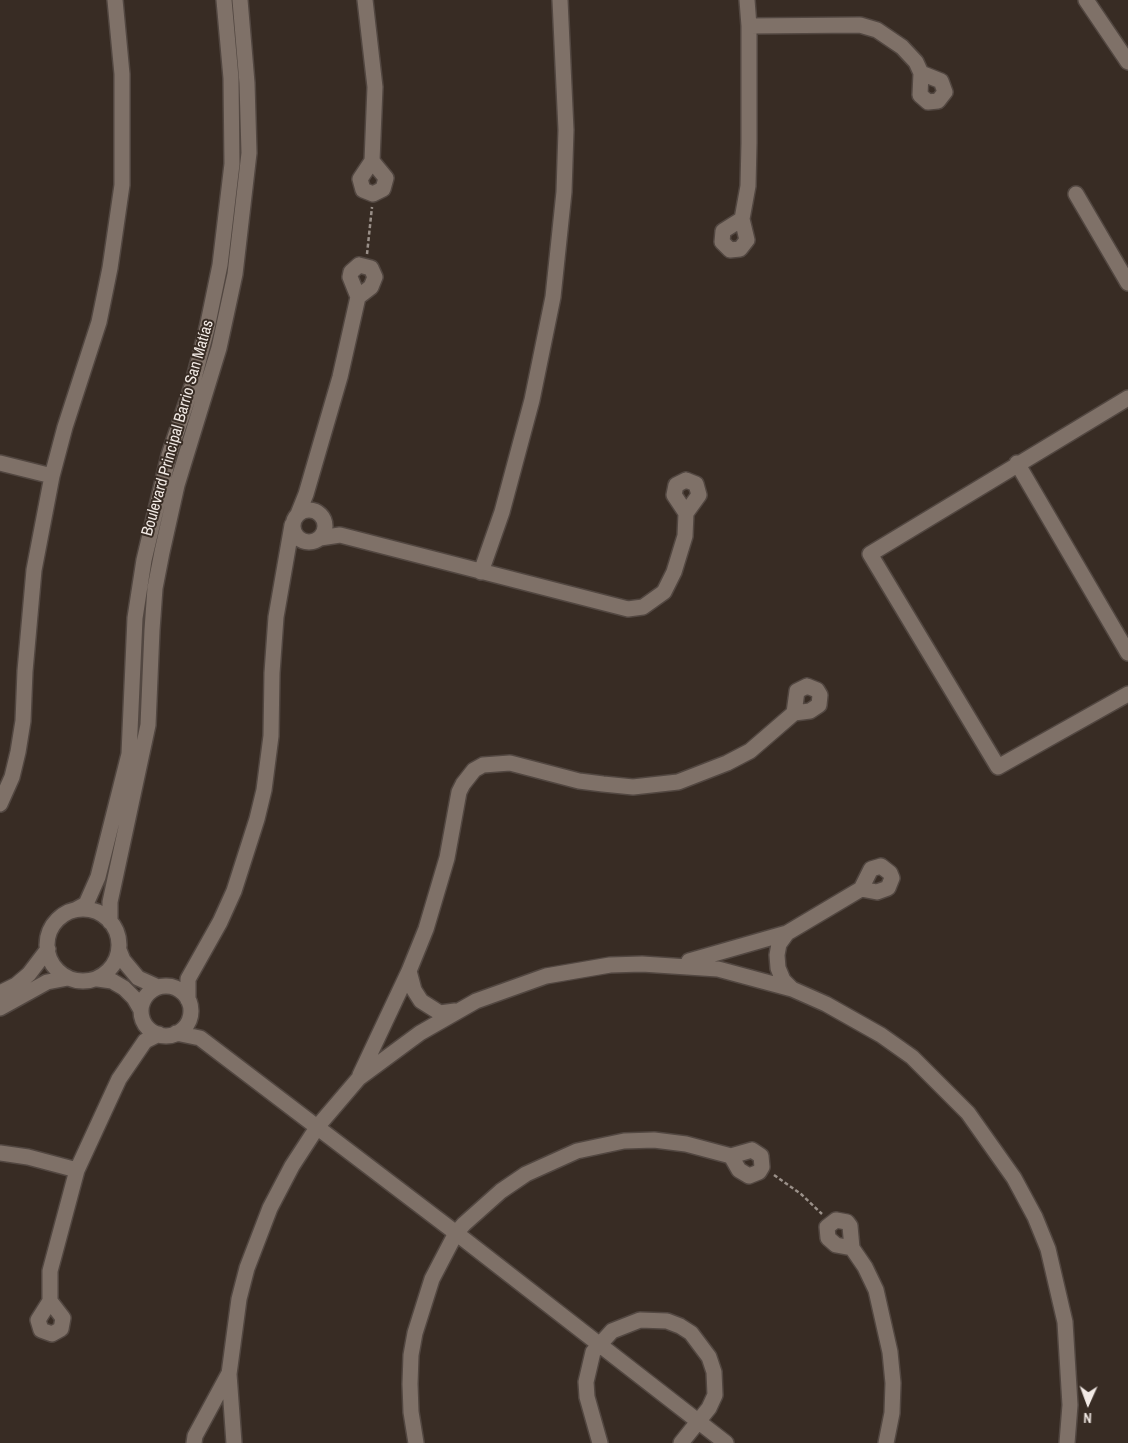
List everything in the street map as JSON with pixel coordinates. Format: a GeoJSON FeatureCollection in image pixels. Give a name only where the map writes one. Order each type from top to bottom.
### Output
{"type":"FeatureCollection","features":[{"type":"Feature","properties":{"kind":"street"},"geometry":{"type":"LineString","coordinates":[[0,804],[12,777],[19,744],[34,570],[52,476],[65,426],[99,322],[110,268],[122,185],[122,74],[115,0]]}},
{"type":"Feature","properties":{"kind":"street","name":"Boulevard Principal Barrio San Matías"},"geometry":{"type":"LineString","coordinates":[[75,910],[86,904],[98,877],[128,754],[136,618],[144,560],[169,455],[192,386],[207,328],[220,265],[232,164],[231,78],[224,0]]}},
{"type":"Feature","properties":{"kind":"street","name":"Boulevard Principal Barrio San Matías"},"geometry":{"type":"LineString","coordinates":[[110,922],[110,902],[148,725],[155,588],[177,485],[220,348],[235,274],[249,153],[248,83],[240,0]]}},
{"type":"Feature","properties":{"kind":"street"},"geometry":{"type":"LineString","coordinates":[[365,0],[375,88],[372,161],[386,178],[383,189],[373,194]]}},
{"type":"Feature","properties":{"kind":"street"},"geometry":{"type":"LineString","coordinates":[[481,572],[502,512],[532,400],[553,297],[564,192],[566,130],[560,0]]}},
{"type":"Feature","properties":{"kind":"street"},"geometry":{"type":"LineString","coordinates":[[742,219],[748,186],[749,26],[747,0]]}},
{"type":"Feature","properties":{"kind":"street"},"geometry":{"type":"LineString","coordinates":[[1086,0],[1128,62]]}},
{"type":"Feature","properties":{"kind":"street"},"geometry":{"type":"LineString","coordinates":[[749,26],[860,25],[876,30],[902,47],[916,62],[921,73]]}},
{"type":"Feature","properties":{"kind":"street"},"geometry":{"type":"LineString","coordinates":[[1076,194],[1128,283]]}},
{"type":"Feature","properties":{"kind":"street"},"geometry":{"type":"LineString","coordinates":[[200,1038],[190,1016],[188,979],[220,922],[234,891],[257,819],[269,764],[273,644],[285,567],[295,519],[306,494],[340,378],[358,297],[350,277],[354,267],[365,265]]}},
{"type":"Feature","properties":{"kind":"street"},"geometry":{"type":"LineString","coordinates":[[1128,398],[1017,463],[870,554],[998,767],[1128,694]]}},
{"type":"Feature","properties":{"kind":"street"},"geometry":{"type":"LineString","coordinates":[[0,463],[52,476]]}},
{"type":"Feature","properties":{"kind":"street"},"geometry":{"type":"LineString","coordinates":[[1017,463],[1128,653]]}},
{"type":"Feature","properties":{"kind":"street"},"geometry":{"type":"LineString","coordinates":[[306,494],[318,530]]}},
{"type":"Feature","properties":{"kind":"street"},"geometry":{"type":"LineString","coordinates":[[295,519],[312,510],[318,530]]}},
{"type":"Feature","properties":{"kind":"street"},"geometry":{"type":"LineString","coordinates":[[295,519],[295,535],[318,530],[628,609],[643,607],[664,592],[674,572],[685,536],[686,513]]}},
{"type":"Feature","properties":{"kind":"street"},"geometry":{"type":"LineString","coordinates":[[285,567],[298,550],[318,530]]}},
{"type":"Feature","properties":{"kind":"street"},"geometry":{"type":"LineString","coordinates":[[359,1078],[409,971],[426,929],[447,858],[459,792],[474,770],[483,765],[510,763],[579,781],[603,784],[633,787],[678,782],[727,764],[750,751],[794,713]]}},
{"type":"Feature","properties":{"kind":"street"},"geometry":{"type":"LineString","coordinates":[[670,965],[723,953],[787,933],[861,889]]}},
{"type":"Feature","properties":{"kind":"street"},"geometry":{"type":"LineString","coordinates":[[151,1034],[134,998],[124,988],[98,978],[78,981],[68,978],[55,966],[48,949],[48,939],[54,925],[66,914],[75,910],[94,911],[110,922],[116,930],[119,950],[123,960],[134,974],[148,983],[178,989],[188,1000]]}},
{"type":"Feature","properties":{"kind":"street"},"geometry":{"type":"LineString","coordinates":[[787,933],[779,944],[778,962],[784,980],[792,989]]}},
{"type":"Feature","properties":{"kind":"street"},"geometry":{"type":"LineString","coordinates":[[0,993],[29,974],[38,965],[48,949]]}},
{"type":"Feature","properties":{"kind":"street"},"geometry":{"type":"LineString","coordinates":[[98,978],[108,971],[115,962],[119,950]]}},
{"type":"Feature","properties":{"kind":"street"},"geometry":{"type":"LineString","coordinates":[[234,1443],[229,1374],[239,1300],[252,1254],[270,1208],[292,1166],[318,1126],[359,1078],[420,1033],[455,1011],[476,1001],[546,976],[610,965],[670,965],[718,969],[792,989],[853,1018],[912,1057],[968,1113],[1014,1178],[1036,1217],[1048,1249],[1066,1322],[1070,1405],[1067,1443]]}},
{"type":"Feature","properties":{"kind":"street"},"geometry":{"type":"LineString","coordinates":[[409,971],[414,990],[421,1001],[440,1013],[455,1011]]}},
{"type":"Feature","properties":{"kind":"street"},"geometry":{"type":"LineString","coordinates":[[0,1008],[47,982],[68,978]]}},
{"type":"Feature","properties":{"kind":"street"},"geometry":{"type":"LineString","coordinates":[[141,1010],[146,996],[164,987],[188,979]]}},
{"type":"Feature","properties":{"kind":"street"},"geometry":{"type":"LineString","coordinates":[[176,1033],[188,1023],[190,1016]]}},
{"type":"Feature","properties":{"kind":"street"},"geometry":{"type":"LineString","coordinates":[[151,1034],[176,1033],[200,1038],[318,1126],[726,1443]]}},
{"type":"Feature","properties":{"kind":"street"},"geometry":{"type":"LineString","coordinates":[[50,1301],[48,1286],[51,1263],[76,1170],[119,1079],[151,1034]]}},
{"type":"Feature","properties":{"kind":"street"},"geometry":{"type":"LineString","coordinates":[[416,1443],[411,1412],[411,1355],[422,1308],[432,1279],[456,1233],[501,1191],[526,1174],[577,1151],[624,1141],[654,1140],[686,1144],[731,1156],[752,1150],[761,1156],[762,1167]]}},
{"type":"Feature","properties":{"kind":"street"},"geometry":{"type":"LineString","coordinates":[[0,1153],[28,1157],[76,1170]]}},
{"type":"Feature","properties":{"kind":"street"},"geometry":{"type":"LineString","coordinates":[[831,1223],[826,1232],[831,1242],[852,1248],[865,1267],[876,1290],[890,1352],[893,1383],[892,1413],[886,1443]]}},
{"type":"Feature","properties":{"kind":"street"},"geometry":{"type":"LineString","coordinates":[[600,1443],[587,1397],[586,1382],[593,1352],[612,1330],[640,1320],[667,1321],[691,1333],[708,1356],[715,1384],[715,1395],[699,1422],[681,1443]]}},
{"type":"Feature","properties":{"kind":"street"},"geometry":{"type":"LineString","coordinates":[[194,1443],[195,1436],[229,1374]]}},
{"type":"Feature","properties":{"kind":"path"},"geometry":{"type":"LineString","coordinates":[[365,265],[373,194]]}},
{"type":"Feature","properties":{"kind":"path"},"geometry":{"type":"LineString","coordinates":[[762,1167],[801,1194],[831,1223]]}}]}
